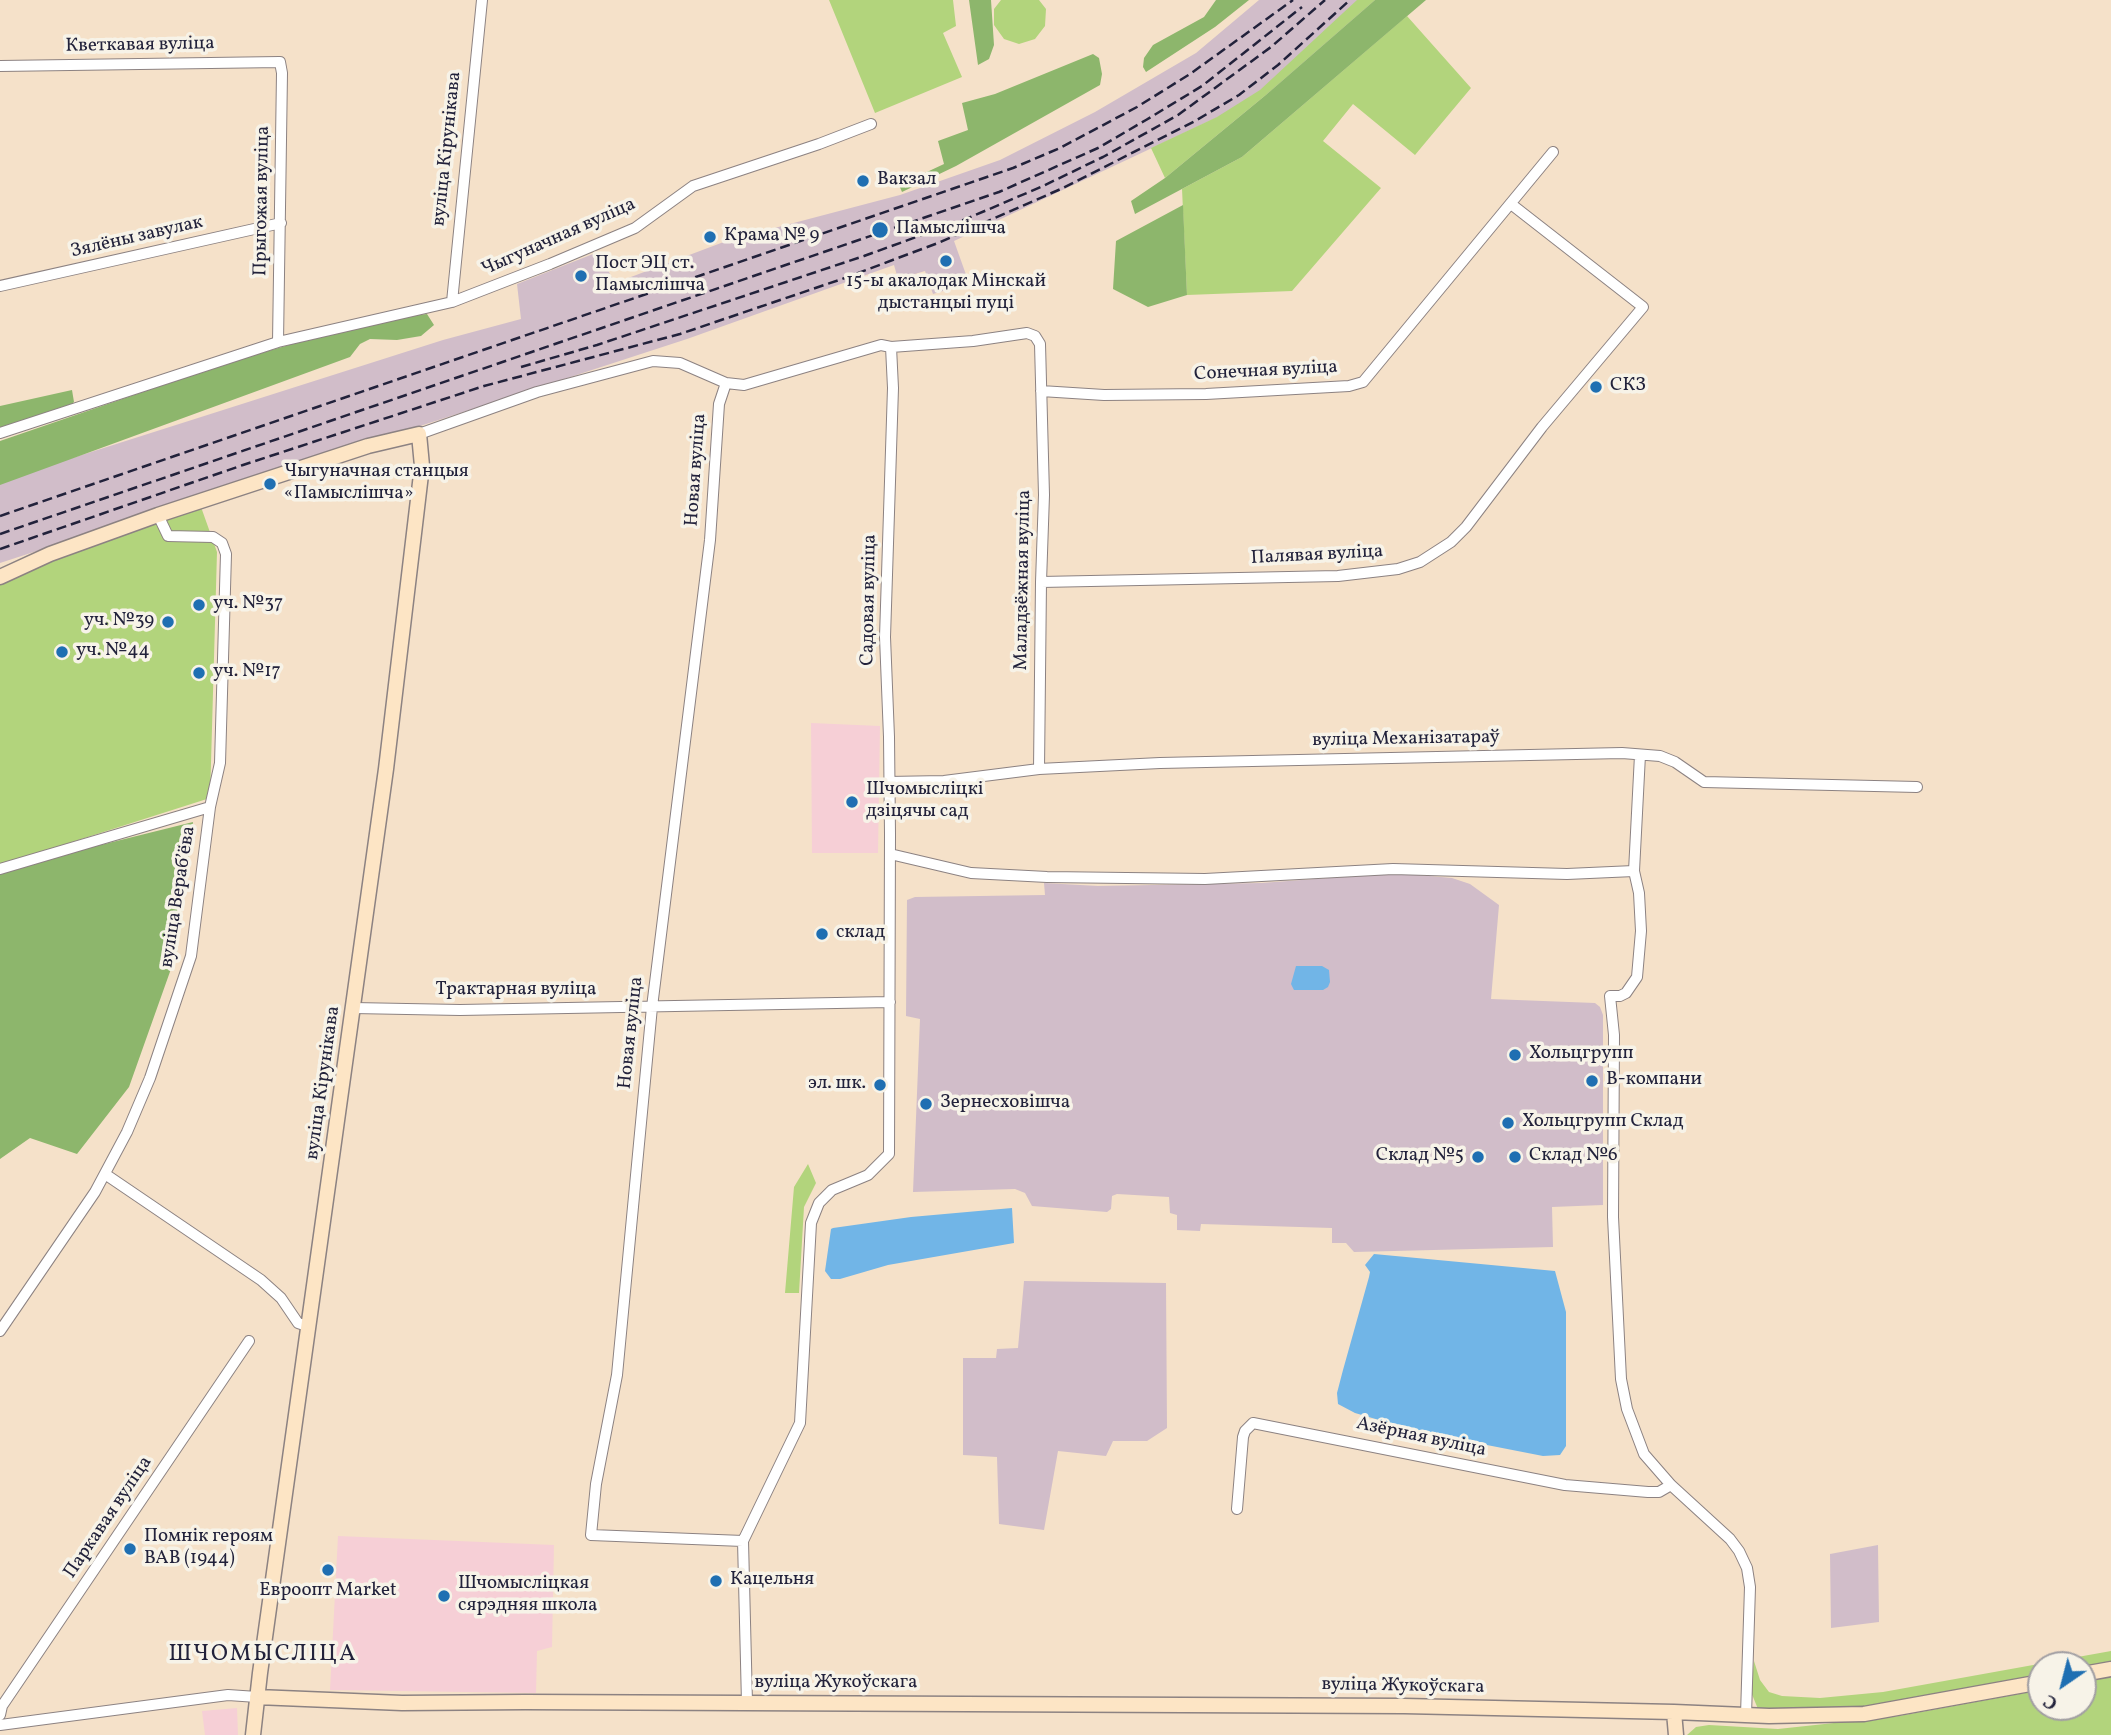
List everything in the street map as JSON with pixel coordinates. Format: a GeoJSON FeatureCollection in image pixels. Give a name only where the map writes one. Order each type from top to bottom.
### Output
{"type":"FeatureCollection","features":[{"type":"Feature","properties":{"kind":"street","name":"вуліца Кірунікава"},"geometry":{"type":"LineString","coordinates":[[452,302],[482,0]]}},
{"type":"Feature","properties":{"kind":"street","name":"Кветкавая вуліца"},"geometry":{"type":"LineString","coordinates":[[0,66],[280,62]]}},
{"type":"Feature","properties":{"kind":"street","name":"Прыгожая вуліца"},"geometry":{"type":"LineString","coordinates":[[278,342],[281,223],[280,62]]}},
{"type":"Feature","properties":{"kind":"street","name":"Чыгуначная вуліца"},"geometry":{"type":"LineString","coordinates":[[0,433],[278,342],[452,302],[635,228],[693,186],[740,172],[871,124]]}},
{"type":"Feature","properties":{"kind":"street","name":"Сонечная вуліца"},"geometry":{"type":"LineString","coordinates":[[1041,391],[1104,395],[1206,394],[1349,386],[1363,382],[1553,152]]}},
{"type":"Feature","properties":{"kind":"street","name":"Палявая вуліца"},"geometry":{"type":"LineString","coordinates":[[1041,582],[1338,576],[1398,569],[1437,553],[1466,527],[1542,427],[1643,307],[1511,204]]}},
{"type":"Feature","properties":{"kind":"street","name":"Зялёны завулак"},"geometry":{"type":"LineString","coordinates":[[0,286],[281,223]]}},
{"type":"Feature","properties":{"kind":"street","name":"Маладзёжная вуліца"},"geometry":{"type":"LineString","coordinates":[[891,347],[1027,334],[1035,336],[1040,344],[1044,495],[1039,769]]}},
{"type":"Feature","properties":{"kind":"street"},"geometry":{"type":"LineString","coordinates":[[0,577],[50,554],[158,515],[368,446],[419,434],[537,392],[653,361],[680,362],[726,383],[744,385],[864,349],[881,345],[891,347]]}},
{"type":"Feature","properties":{"kind":"street","name":"Садовая вуліца"},"geometry":{"type":"LineString","coordinates":[[743,1541],[800,1423],[811,1223],[819,1203],[832,1190],[868,1175],[890,1154],[890,737],[885,637],[893,388],[891,347]]}},
{"type":"Feature","properties":{"kind":"street","name":"Новая вуліца"},"geometry":{"type":"LineString","coordinates":[[726,383],[719,404],[710,540],[652,1007],[617,1375],[596,1484],[591,1535],[743,1541]]}},
{"type":"Feature","properties":{"kind":"street","name":"вуліца Кірунікава"},"geometry":{"type":"LineString","coordinates":[[253,1735],[386,769],[421,474],[419,434]]}},
{"type":"Feature","properties":{"kind":"street","name":"вуліца Верабʼёва"},"geometry":{"type":"LineString","coordinates":[[0,1331],[105,1174],[127,1132],[150,1078],[191,956],[210,807],[220,763],[226,554],[222,544],[213,537],[168,536],[158,515]]}},
{"type":"Feature","properties":{"kind":"street","name":"вуліца Механізатараў"},"geometry":{"type":"LineString","coordinates":[[888,782],[944,781],[1039,769],[1173,763],[1622,753],[1660,756],[1675,762],[1704,782],[1917,787]]}},
{"type":"Feature","properties":{"kind":"street"},"geometry":{"type":"LineString","coordinates":[[1640,755],[1634,871],[1639,893],[1641,931],[1637,977],[1626,993],[1610,996],[1614,1035],[1613,1217],[1617,1336],[1626,1409],[1644,1454],[1671,1485],[1730,1539],[1747,1568],[1750,1587],[1746,1714]]}},
{"type":"Feature","properties":{"kind":"street"},"geometry":{"type":"LineString","coordinates":[[0,869],[210,807]]}},
{"type":"Feature","properties":{"kind":"street"},"geometry":{"type":"LineString","coordinates":[[890,855],[971,873],[1047,877],[1205,879],[1393,869],[1567,874],[1634,871]]}},
{"type":"Feature","properties":{"kind":"street","name":"Трактарная вуліца"},"geometry":{"type":"LineString","coordinates":[[353,1007],[460,1010],[890,1002]]}},
{"type":"Feature","properties":{"kind":"street"},"geometry":{"type":"LineString","coordinates":[[105,1174],[261,1280],[281,1297],[298,1323],[310,1327]]}},
{"type":"Feature","properties":{"kind":"street","name":"Паркавая вуліца"},"geometry":{"type":"LineString","coordinates":[[0,1715],[2,1706],[249,1341]]}},
{"type":"Feature","properties":{"kind":"street","name":"Азёрная вуліца"},"geometry":{"type":"LineString","coordinates":[[1237,1509],[1243,1437],[1253,1423],[1566,1485],[1648,1492],[1659,1492],[1671,1485]]}},
{"type":"Feature","properties":{"kind":"street"},"geometry":{"type":"LineString","coordinates":[[743,1541],[747,1703]]}},
{"type":"Feature","properties":{"kind":"street","name":"вуліца Жукоўскага"},"geometry":{"type":"LineString","coordinates":[[0,1725],[228,1695],[402,1703],[1404,1706],[1769,1716],[1864,1714],[2027,1685]]}},
{"type":"Feature","properties":{"kind":"street"},"geometry":{"type":"LineString","coordinates":[[1674,1712],[1676,1735]]}},
{"type":"Feature","properties":{"kind":"shaded area"},"geometry":{"type":"Polygon","coordinates":[[[1259,0],[1375,0],[1267,94],[954,241],[969,283],[933,294],[925,271],[898,279],[894,265],[687,339],[0,563],[0,481],[443,340],[521,319],[517,284],[598,252],[615,283],[729,240],[900,195],[1000,160],[1095,112],[1196,53],[1259,0]]]}},
{"type":"Feature","properties":{"kind":"shaded area"},"geometry":{"type":"Polygon","coordinates":[[[811,723],[880,726],[878,853],[812,853],[811,723]]]}},
{"type":"Feature","properties":{"kind":"shaded area"},"geometry":{"type":"Polygon","coordinates":[[[1396,873],[1452,878],[1470,884],[1499,905],[1491,999],[1595,1003],[1600,1007],[1603,1015],[1603,1205],[1552,1207],[1553,1247],[1354,1252],[1346,1243],[1332,1243],[1332,1228],[1201,1224],[1200,1231],[1177,1230],[1177,1215],[1170,1213],[1169,1197],[1117,1194],[1112,1196],[1111,1209],[1107,1212],[1032,1206],[1025,1193],[1015,1189],[913,1192],[920,1019],[906,1016],[907,900],[915,897],[1045,895],[1044,883],[1098,886],[1261,883],[1396,873]]]}},
{"type":"Feature","properties":{"kind":"shaded area"},"geometry":{"type":"Polygon","coordinates":[[[1024,1281],[1166,1283],[1167,1428],[1147,1441],[1113,1441],[1106,1456],[1058,1451],[1044,1530],[999,1524],[997,1457],[963,1455],[963,1358],[996,1358],[997,1349],[1018,1348],[1024,1281]]]}},
{"type":"Feature","properties":{"kind":"shaded area","name":"Шчомысліцкая сярэдняя школа"},"geometry":{"type":"Polygon","coordinates":[[[338,1536],[554,1545],[552,1647],[537,1651],[536,1693],[330,1690],[338,1536]]]}},
{"type":"Feature","properties":{"kind":"shaded area"},"geometry":{"type":"Polygon","coordinates":[[[1878,1545],[1879,1622],[1831,1628],[1830,1554],[1878,1545]]]}},
{"type":"Feature","properties":{"kind":"shaded area"},"geometry":{"type":"Polygon","coordinates":[[[237,1708],[238,1735],[205,1735],[202,1711],[237,1708]]]}},
{"type":"Feature","properties":{"kind":"green space"},"geometry":{"type":"Polygon","coordinates":[[[829,0],[953,0],[956,26],[943,33],[962,77],[875,113],[829,0]]]}},
{"type":"Feature","properties":{"kind":"green space"},"geometry":{"type":"Polygon","coordinates":[[[969,0],[991,0],[994,45],[989,59],[978,65],[969,0]]]}},
{"type":"Feature","properties":{"kind":"green space"},"geometry":{"type":"Polygon","coordinates":[[[1001,0],[1039,0],[1046,9],[1045,26],[1035,39],[1019,44],[1004,39],[994,25],[994,9],[1001,0]]]}},
{"type":"Feature","properties":{"kind":"green space"},"geometry":{"type":"Polygon","coordinates":[[[1216,0],[1249,0],[1215,27],[1146,72],[1143,67],[1144,58],[1153,45],[1204,17],[1216,0]]]}},
{"type":"Feature","properties":{"kind":"green space"},"geometry":{"type":"Polygon","coordinates":[[[1357,0],[1375,0],[1165,178],[1151,148],[1217,117],[1260,90],[1357,0]]]}},
{"type":"Feature","properties":{"kind":"green space"},"geometry":{"type":"Polygon","coordinates":[[[1375,0],[1426,0],[1242,157],[1135,214],[1131,201],[1165,178],[1267,94],[1375,0]]]}},
{"type":"Feature","properties":{"kind":"green space"},"geometry":{"type":"Polygon","coordinates":[[[1407,16],[1471,88],[1415,155],[1353,104],[1323,141],[1381,188],[1292,291],[1187,295],[1182,189],[1242,157],[1407,16]]]}},
{"type":"Feature","properties":{"kind":"green space"},"geometry":{"type":"Polygon","coordinates":[[[1093,54],[1099,58],[1102,74],[1100,85],[956,166],[902,192],[899,185],[944,164],[938,141],[968,130],[962,103],[995,94],[1093,54]]]}},
{"type":"Feature","properties":{"kind":"green space"},"geometry":{"type":"Polygon","coordinates":[[[1183,205],[1187,295],[1148,307],[1113,289],[1116,241],[1183,205]]]}},
{"type":"Feature","properties":{"kind":"green space"},"geometry":{"type":"Polygon","coordinates":[[[427,314],[434,325],[421,336],[397,340],[370,339],[360,344],[350,357],[0,485],[0,441],[230,362],[320,336],[399,317],[427,314]]]}},
{"type":"Feature","properties":{"kind":"green space"},"geometry":{"type":"Polygon","coordinates":[[[72,390],[72,404],[0,428],[0,406],[72,390]]]}},
{"type":"Feature","properties":{"kind":"green space"},"geometry":{"type":"Polygon","coordinates":[[[201,507],[217,552],[210,798],[0,865],[0,584],[45,563],[201,507]]]}},
{"type":"Feature","properties":{"kind":"green space"},"geometry":{"type":"Polygon","coordinates":[[[193,822],[177,952],[129,1087],[77,1154],[30,1138],[0,1159],[0,870],[193,822]]]}},
{"type":"Feature","properties":{"kind":"green space"},"geometry":{"type":"Polygon","coordinates":[[[808,1164],[816,1183],[804,1207],[799,1293],[785,1293],[794,1187],[808,1164]]]}},
{"type":"Feature","properties":{"kind":"green space"},"geometry":{"type":"Polygon","coordinates":[[[2111,1651],[2111,1664],[2097,1666],[2097,1654],[2111,1651]]]}},
{"type":"Feature","properties":{"kind":"green space"},"geometry":{"type":"Polygon","coordinates":[[[1754,1661],[1760,1680],[1769,1692],[1782,1696],[1820,1698],[1883,1692],[2027,1666],[2027,1680],[1878,1707],[1827,1711],[1758,1709],[1751,1692],[1754,1661]]]}},
{"type":"Feature","properties":{"kind":"green space"},"geometry":{"type":"Polygon","coordinates":[[[2111,1677],[2111,1735],[1687,1735],[1696,1727],[1709,1725],[1778,1729],[1899,1716],[2027,1693],[2027,1721],[2097,1721],[2097,1680],[2111,1677]]]}},
{"type":"Feature","properties":{"kind":"water"},"geometry":{"type":"Polygon","coordinates":[[[1296,966],[1322,966],[1329,970],[1328,987],[1323,990],[1294,990],[1291,984],[1296,966]]]}},
{"type":"Feature","properties":{"kind":"water"},"geometry":{"type":"Polygon","coordinates":[[[1012,1208],[1014,1243],[888,1265],[840,1279],[831,1279],[825,1271],[833,1228],[911,1217],[1012,1208]]]}},
{"type":"Feature","properties":{"kind":"water"},"geometry":{"type":"Polygon","coordinates":[[[1374,1254],[1555,1271],[1566,1312],[1566,1446],[1560,1455],[1543,1456],[1441,1436],[1355,1413],[1338,1404],[1337,1393],[1370,1272],[1365,1265],[1374,1254]]]}},
{"type":"Feature","properties":{"kind":"railway"},"geometry":{"type":"LineString","coordinates":[[0,516],[1013,168],[1060,148],[1137,107],[1190,74],[1293,0]]}},
{"type":"Feature","properties":{"kind":"railway"},"geometry":{"type":"LineString","coordinates":[[521,367],[597,345],[864,256],[966,219],[1043,186],[1103,157],[1178,115],[1271,47],[1325,0]]}},
{"type":"Feature","properties":{"kind":"railway"},"geometry":{"type":"LineString","coordinates":[[0,549],[484,386],[680,334],[938,243],[1063,188],[1195,121],[1239,95],[1278,65],[1350,0]]}},
{"type":"Feature","properties":{"kind":"railway"},"geometry":{"type":"LineString","coordinates":[[0,534],[999,192],[1098,148],[1202,86],[1302,7]]}},
{"type":"Feature","properties":{"kind":"place","name":"Вакзал"},"geometry":{"type":"Point","coordinates":[863,181]}},
{"type":"Feature","properties":{"kind":"place","name":"Памыслішча"},"geometry":{"type":"Point","coordinates":[880,230]}},
{"type":"Feature","properties":{"kind":"place","name":"Крама № 9"},"geometry":{"type":"Point","coordinates":[710,237]}},
{"type":"Feature","properties":{"kind":"place","name":"15-ы акалодак Мінскай дыстанцыі пуці"},"geometry":{"type":"Point","coordinates":[946,261]}},
{"type":"Feature","properties":{"kind":"place","name":"Пост ЭЦ ст. Памыслішча"},"geometry":{"type":"Point","coordinates":[581,276]}},
{"type":"Feature","properties":{"kind":"place","name":"СКЗ"},"geometry":{"type":"Point","coordinates":[1596,387]}},
{"type":"Feature","properties":{"kind":"place","name":"Чыгуначная станцыя «Памыслішча»"},"geometry":{"type":"Point","coordinates":[270,484]}},
{"type":"Feature","properties":{"kind":"place","name":"уч. №37"},"geometry":{"type":"Point","coordinates":[199,605]}},
{"type":"Feature","properties":{"kind":"place","name":"уч. №39"},"geometry":{"type":"Point","coordinates":[168,622]}},
{"type":"Feature","properties":{"kind":"place","name":"уч. №44"},"geometry":{"type":"Point","coordinates":[62,652]}},
{"type":"Feature","properties":{"kind":"place","name":"уч. №17"},"geometry":{"type":"Point","coordinates":[199,673]}},
{"type":"Feature","properties":{"kind":"place","name":"Шчомысліцкі дзіцячы сад"},"geometry":{"type":"Point","coordinates":[852,802]}},
{"type":"Feature","properties":{"kind":"place","name":"склад"},"geometry":{"type":"Point","coordinates":[822,934]}},
{"type":"Feature","properties":{"kind":"place","name":"Хольцгрупп"},"geometry":{"type":"Point","coordinates":[1515,1055]}},
{"type":"Feature","properties":{"kind":"place","name":"В-компани"},"geometry":{"type":"Point","coordinates":[1592,1081]}},
{"type":"Feature","properties":{"kind":"place","name":"эл. шк."},"geometry":{"type":"Point","coordinates":[880,1085]}},
{"type":"Feature","properties":{"kind":"place","name":"Зернесховішча"},"geometry":{"type":"Point","coordinates":[926,1104]}},
{"type":"Feature","properties":{"kind":"place","name":"Хольцгрупп Склад"},"geometry":{"type":"Point","coordinates":[1508,1123]}},
{"type":"Feature","properties":{"kind":"place","name":"Склад №5"},"geometry":{"type":"Point","coordinates":[1478,1157]}},
{"type":"Feature","properties":{"kind":"place","name":"Склад №6"},"geometry":{"type":"Point","coordinates":[1515,1157]}},
{"type":"Feature","properties":{"kind":"place","name":"Помнік героям ВАВ (1944)"},"geometry":{"type":"Point","coordinates":[130,1549]}},
{"type":"Feature","properties":{"kind":"place","name":"Евроопт Market"},"geometry":{"type":"Point","coordinates":[328,1570]}},
{"type":"Feature","properties":{"kind":"place","name":"Кацельня"},"geometry":{"type":"Point","coordinates":[716,1581]}},
{"type":"Feature","properties":{"kind":"place","name":"Шчомысліцкая сярэдняя школа"},"geometry":{"type":"Point","coordinates":[444,1596]}},
{"type":"Feature","properties":{"kind":"district","name":"ШЧОМЫСЛІЦА"},"geometry":{"type":"Point","coordinates":[263,1656]}}]}
